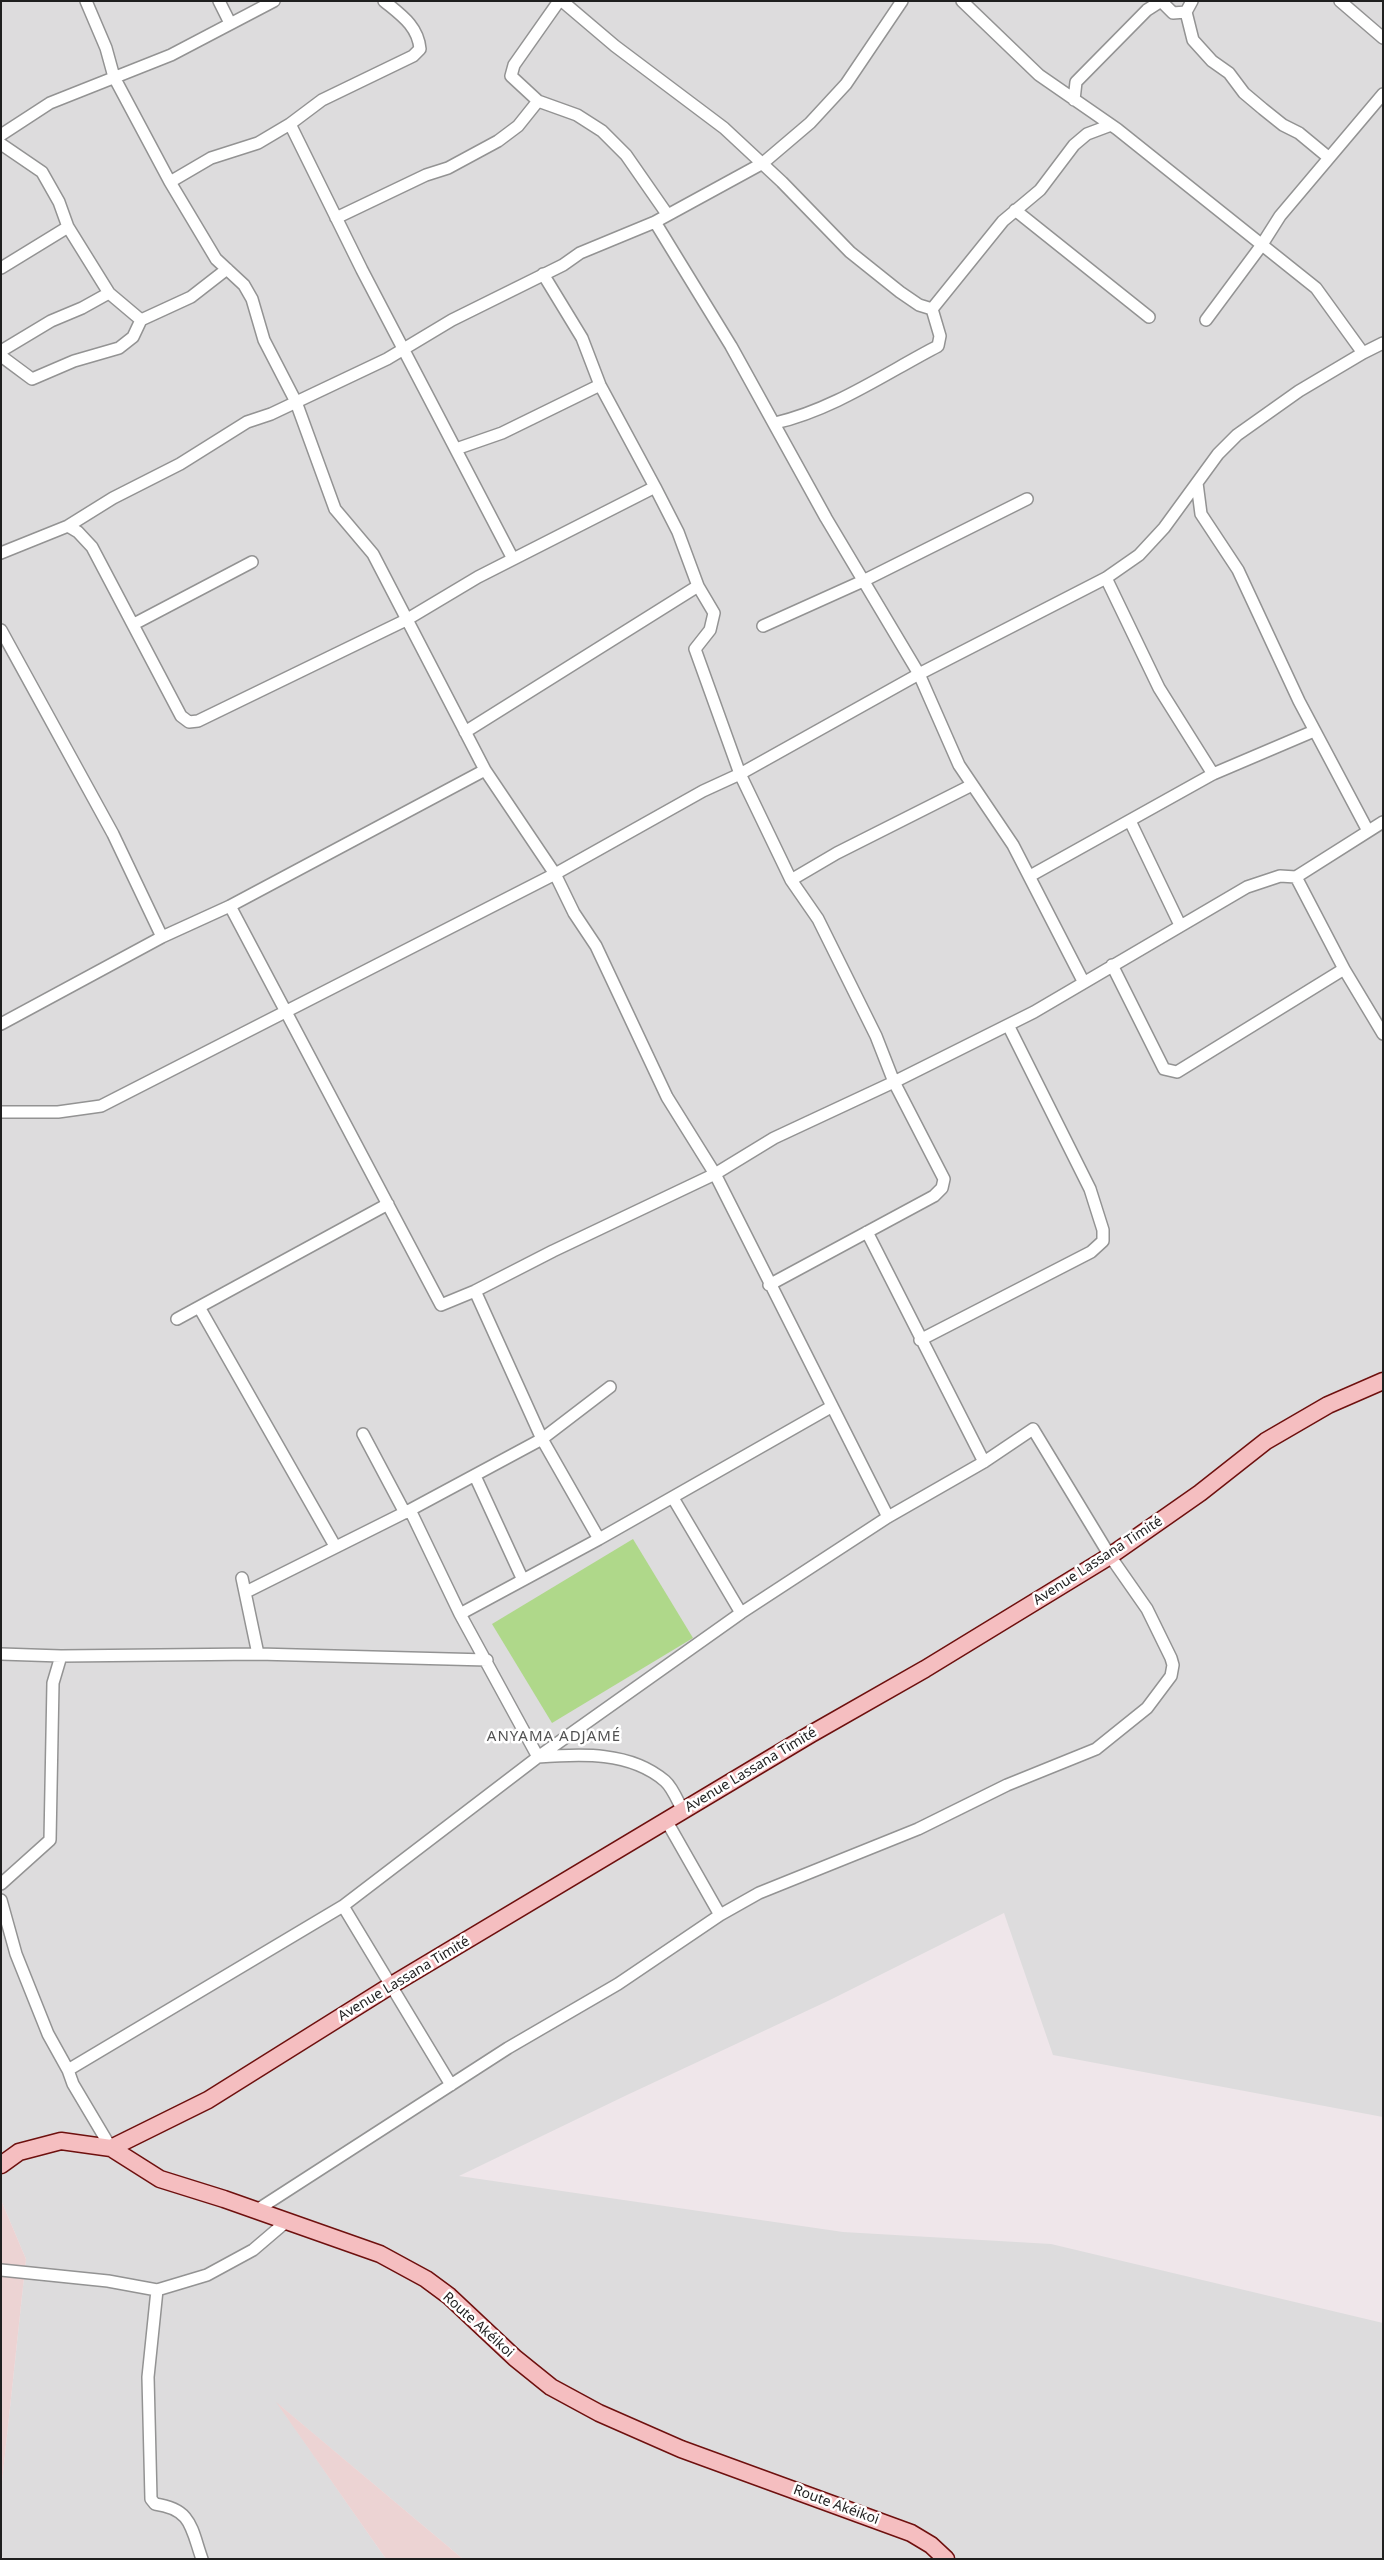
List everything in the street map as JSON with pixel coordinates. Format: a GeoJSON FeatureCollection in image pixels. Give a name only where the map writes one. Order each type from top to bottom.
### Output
{"type":"FeatureCollection","features":[{"type":"Feature","properties":{"kind":"street"},"geometry":{"type":"LineString","coordinates":[[86,1],[106,48],[114,76],[170,182],[216,258],[244,285],[252,299],[264,340],[296,402],[335,509],[373,554],[485,770],[554,874],[574,913],[596,946],[667,1097],[715,1174],[769,1285],[888,1517]]}},
{"type":"Feature","properties":{"kind":"street"},"geometry":{"type":"LineString","coordinates":[[219,1],[230,23]]}},
{"type":"Feature","properties":{"kind":"street"},"geometry":{"type":"LineString","coordinates":[[1,135],[50,103],[171,55],[274,1]]}},
{"type":"Feature","properties":{"kind":"street"},"geometry":{"type":"LineString","coordinates":[[170,182],[211,158],[258,143],[290,124],[322,100],[413,56],[420,49],[419,36],[406,19],[384,1]]}},
{"type":"Feature","properties":{"kind":"street"},"geometry":{"type":"LineString","coordinates":[[667,214],[626,156],[602,131],[577,115],[538,101],[511,76],[514,65],[560,1],[615,46],[724,128],[763,163],[850,252],[900,292],[919,305],[932,309]]}},
{"type":"Feature","properties":{"kind":"street"},"geometry":{"type":"LineString","coordinates":[[1,553],[68,526],[113,498],[180,464],[246,422],[271,414],[404,349],[452,320],[563,265],[580,253],[655,222],[763,163],[810,123],[846,84],[902,1]]}},
{"type":"Feature","properties":{"kind":"street"},"geometry":{"type":"LineString","coordinates":[[962,1],[1039,75],[1111,125],[1316,288],[1363,353]]}},
{"type":"Feature","properties":{"kind":"street"},"geometry":{"type":"LineString","coordinates":[[1074,100],[1076,82],[1147,10],[1161,1],[1190,29]]}},
{"type":"Feature","properties":{"kind":"street"},"geometry":{"type":"LineString","coordinates":[[1192,1],[1186,12],[1193,40],[1212,61],[1229,73],[1244,92],[1328,157]]}},
{"type":"Feature","properties":{"kind":"street"},"geometry":{"type":"LineString","coordinates":[[1340,1],[1383,38]]}},
{"type":"Feature","properties":{"kind":"street"},"geometry":{"type":"LineString","coordinates":[[1173,13],[1186,12]]}},
{"type":"Feature","properties":{"kind":"street"},"geometry":{"type":"LineString","coordinates":[[1206,320],[1261,246],[1280,216],[1383,94]]}},
{"type":"Feature","properties":{"kind":"street"},"geometry":{"type":"LineString","coordinates":[[336,218],[426,175],[448,168],[498,141],[518,126],[538,101]]}},
{"type":"Feature","properties":{"kind":"street"},"geometry":{"type":"LineString","coordinates":[[290,124],[336,218],[513,559]]}},
{"type":"Feature","properties":{"kind":"street"},"geometry":{"type":"LineString","coordinates":[[932,309],[1003,221],[1040,190],[1074,146],[1087,134],[1111,125]]}},
{"type":"Feature","properties":{"kind":"street"},"geometry":{"type":"LineString","coordinates":[[1,144],[42,172],[59,202],[68,227],[109,293],[141,320]]}},
{"type":"Feature","properties":{"kind":"street"},"geometry":{"type":"LineString","coordinates":[[1015,210],[1149,318]]}},
{"type":"Feature","properties":{"kind":"street"},"geometry":{"type":"LineString","coordinates":[[655,222],[775,423],[826,518],[919,674],[948,744],[972,785],[1013,845],[1083,981]]}},
{"type":"Feature","properties":{"kind":"street"},"geometry":{"type":"LineString","coordinates":[[1,268],[68,227]]}},
{"type":"Feature","properties":{"kind":"street"},"geometry":{"type":"LineString","coordinates":[[1,356],[32,379],[74,361],[119,348],[133,337],[141,320],[191,298],[227,269]]}},
{"type":"Feature","properties":{"kind":"street"},"geometry":{"type":"LineString","coordinates":[[543,274],[582,338],[600,385],[678,532],[698,586],[714,613],[710,630],[695,649],[740,774],[791,880],[818,919],[876,1036],[894,1082],[944,1179],[942,1188],[934,1196],[769,1285]]}},
{"type":"Feature","properties":{"kind":"street"},"geometry":{"type":"LineString","coordinates":[[1,351],[51,321],[82,308],[109,293]]}},
{"type":"Feature","properties":{"kind":"street"},"geometry":{"type":"LineString","coordinates":[[775,423],[795,419],[824,406],[938,346],[940,336],[932,309]]}},
{"type":"Feature","properties":{"kind":"street"},"geometry":{"type":"LineString","coordinates":[[1,1112],[58,1112],[101,1106],[286,1013],[554,874],[703,791],[740,774],[919,674],[1106,578],[1139,555],[1152,542],[1218,454],[1243,430],[1299,391],[1363,353],[1383,344]]}},
{"type":"Feature","properties":{"kind":"street"},"geometry":{"type":"LineString","coordinates":[[456,449],[502,433],[600,385]]}},
{"type":"Feature","properties":{"kind":"street"},"geometry":{"type":"LineString","coordinates":[[1197,482],[1201,514],[1238,570],[1314,731],[1368,831]]}},
{"type":"Feature","properties":{"kind":"street"},"geometry":{"type":"LineString","coordinates":[[68,526],[78,532],[92,547],[181,716],[190,722],[198,721],[265,690],[406,620],[448,593],[655,487]]}},
{"type":"Feature","properties":{"kind":"street"},"geometry":{"type":"LineString","coordinates":[[763,626],[863,581],[1027,499]]}},
{"type":"Feature","properties":{"kind":"street"},"geometry":{"type":"LineString","coordinates":[[134,624],[252,562]]}},
{"type":"Feature","properties":{"kind":"street"},"geometry":{"type":"LineString","coordinates":[[1106,578],[1159,688],[1213,774]]}},
{"type":"Feature","properties":{"kind":"street"},"geometry":{"type":"LineString","coordinates":[[465,732],[698,586]]}},
{"type":"Feature","properties":{"kind":"street"},"geometry":{"type":"LineString","coordinates":[[1,630],[113,834],[162,937]]}},
{"type":"Feature","properties":{"kind":"street"},"geometry":{"type":"LineString","coordinates":[[1030,876],[1213,774],[1314,731]]}},
{"type":"Feature","properties":{"kind":"street"},"geometry":{"type":"LineString","coordinates":[[1,1024],[162,937],[230,906],[485,770]]}},
{"type":"Feature","properties":{"kind":"street"},"geometry":{"type":"LineString","coordinates":[[791,880],[838,853],[972,785]]}},
{"type":"Feature","properties":{"kind":"street"},"geometry":{"type":"LineString","coordinates":[[1130,821],[1180,925]]}},
{"type":"Feature","properties":{"kind":"street"},"geometry":{"type":"LineString","coordinates":[[230,906],[441,1305],[475,1291],[553,1251],[715,1174],[774,1138],[894,1082],[1034,1012],[1083,981],[1180,925],[1264,880],[1280,876],[1296,877],[1383,822]]}},
{"type":"Feature","properties":{"kind":"street"},"geometry":{"type":"LineString","coordinates":[[1296,877],[1344,969],[1383,1034]]}},
{"type":"Feature","properties":{"kind":"street"},"geometry":{"type":"LineString","coordinates":[[1112,965],[1150,1044],[1164,1069],[1170,1072],[1177,1072],[1344,969]]}},
{"type":"Feature","properties":{"kind":"street"},"geometry":{"type":"LineString","coordinates":[[920,1340],[1091,1252],[1103,1241],[1103,1230],[1090,1189],[1008,1025]]}},
{"type":"Feature","properties":{"kind":"street"},"geometry":{"type":"LineString","coordinates":[[177,1319],[388,1204]]}},
{"type":"Feature","properties":{"kind":"street"},"geometry":{"type":"LineString","coordinates":[[867,1232],[920,1340],[984,1462]]}},
{"type":"Feature","properties":{"kind":"street"},"geometry":{"type":"LineString","coordinates":[[475,1291],[542,1439],[599,1539]]}},
{"type":"Feature","properties":{"kind":"street"},"geometry":{"type":"LineString","coordinates":[[199,1307],[334,1546]]}},
{"type":"Feature","properties":{"kind":"street","name":"Avenue Lassana Timité"},"geometry":{"type":"LineString","coordinates":[[111,2148],[208,2100],[390,1986],[666,1820],[925,1669],[1110,1556],[1200,1493],[1266,1441],[1328,1405],[1383,1381]]}},
{"type":"Feature","properties":{"kind":"street"},"geometry":{"type":"LineString","coordinates":[[246,1592],[334,1546],[408,1511],[542,1439],[610,1387]]}},
{"type":"Feature","properties":{"kind":"street"},"geometry":{"type":"LineString","coordinates":[[460,1614],[522,1578],[674,1498],[831,1406]]}},
{"type":"Feature","properties":{"kind":"street"},"geometry":{"type":"LineString","coordinates":[[68,2070],[343,1906],[538,1757],[741,1613],[888,1517],[984,1462],[1034,1429],[1110,1556],[1147,1609],[1173,1665],[1165,1686],[1147,1708],[1096,1749],[1007,1785],[918,1829],[759,1893],[720,1915],[618,1984],[508,2048],[257,2210]]}},
{"type":"Feature","properties":{"kind":"street"},"geometry":{"type":"LineString","coordinates":[[362,1434],[408,1511],[460,1614],[488,1660],[538,1757]]}},
{"type":"Feature","properties":{"kind":"street"},"geometry":{"type":"LineString","coordinates":[[475,1476],[522,1578]]}},
{"type":"Feature","properties":{"kind":"street"},"geometry":{"type":"LineString","coordinates":[[674,1498],[741,1613]]}},
{"type":"Feature","properties":{"kind":"street"},"geometry":{"type":"LineString","coordinates":[[242,1578],[258,1654]]}},
{"type":"Feature","properties":{"kind":"street"},"geometry":{"type":"LineString","coordinates":[[1,1654],[61,1656],[258,1654],[488,1660]]}},
{"type":"Feature","properties":{"kind":"street"},"geometry":{"type":"LineString","coordinates":[[1,1884],[50,1840],[53,1683],[61,1656]]}},
{"type":"Feature","properties":{"kind":"street"},"geometry":{"type":"LineString","coordinates":[[538,1757],[580,1754],[616,1758],[640,1765],[666,1782],[683,1811]]}},
{"type":"Feature","properties":{"kind":"street"},"geometry":{"type":"LineString","coordinates":[[666,1820],[720,1915]]}},
{"type":"Feature","properties":{"kind":"street"},"geometry":{"type":"LineString","coordinates":[[1,1900],[16,1954],[48,2034],[68,2070],[73,2084],[111,2148]]}},
{"type":"Feature","properties":{"kind":"street"},"geometry":{"type":"LineString","coordinates":[[343,1906],[451,2085]]}},
{"type":"Feature","properties":{"kind":"street","name":"Route Akéikoi"},"geometry":{"type":"LineString","coordinates":[[1,2164],[19,2152],[61,2141],[111,2148],[160,2179],[257,2210],[380,2254],[426,2279],[449,2296],[515,2358],[551,2387],[599,2413],[682,2449],[911,2533],[932,2545],[946,2559]]}},
{"type":"Feature","properties":{"kind":"street"},"geometry":{"type":"LineString","coordinates":[[1,2270],[108,2282],[157,2290],[207,2275],[253,2250],[287,2221]]}},
{"type":"Feature","properties":{"kind":"street"},"geometry":{"type":"LineString","coordinates":[[157,2290],[148,2377],[151,2499],[155,2504],[172,2507],[182,2513],[190,2524],[202,2559]]}},
{"type":"Feature","properties":{"kind":"shaded area"},"geometry":{"type":"Polygon","coordinates":[[[1,1],[1383,1],[1383,2117],[1053,2055],[1004,1913],[830,2000],[459,2176],[843,2232],[1051,2244],[1383,2323],[1383,2559],[463,2559],[278,2404],[386,2559],[4,2559],[1,2554],[1,2491],[26,2259],[1,2200],[1,1]]]}},
{"type":"Feature","properties":{"kind":"shaded area"},"geometry":{"type":"Polygon","coordinates":[[[1,2200],[26,2259],[1,2491],[1,2200]]]}},
{"type":"Feature","properties":{"kind":"shaded area"},"geometry":{"type":"Polygon","coordinates":[[[276,2402],[463,2559],[386,2559],[276,2402]]]}},
{"type":"Feature","properties":{"kind":"green space"},"geometry":{"type":"Polygon","coordinates":[[[633,1539],[693,1638],[552,1723],[492,1624],[633,1539]]]}},
{"type":"Feature","properties":{"kind":"district","name":"ANYAMA ADJAMÉ"},"geometry":{"type":"Point","coordinates":[554,1737]}}]}
